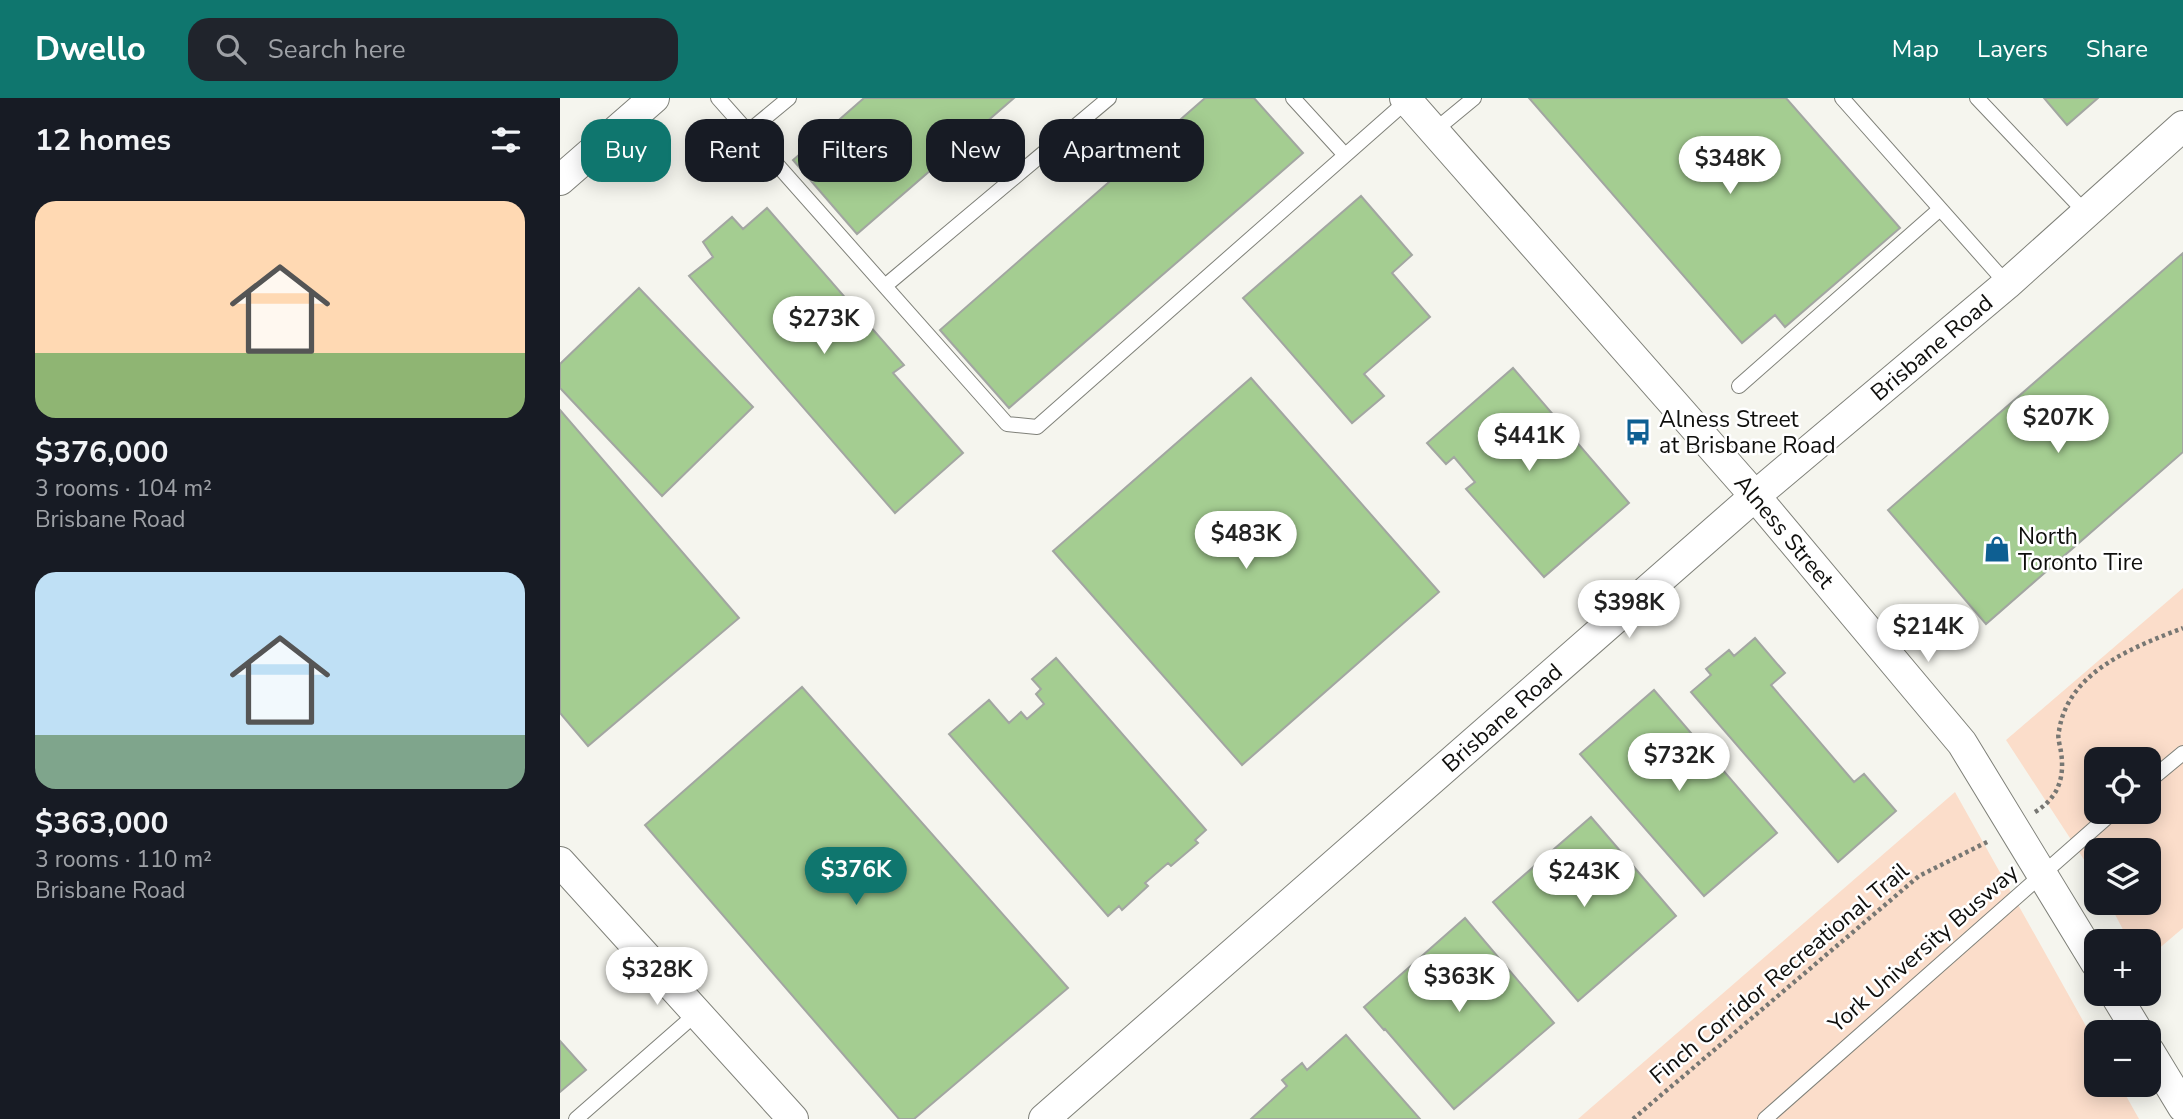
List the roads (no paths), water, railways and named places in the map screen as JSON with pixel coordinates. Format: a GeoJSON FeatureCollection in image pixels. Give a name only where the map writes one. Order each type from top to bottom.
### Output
{"type":"FeatureCollection","features":[{"type":"Feature","properties":{"kind":"street"},"geometry":{"type":"LineString","coordinates":[[560,180],[653,98]]}},
{"type":"Feature","properties":{"kind":"street","name":"Alness Street"},"geometry":{"type":"LineString","coordinates":[[1407,99],[1755,496],[1962,743],[2084,943]]}},
{"type":"Feature","properties":{"kind":"street","name":"Brisbane Road"},"geometry":{"type":"LineString","coordinates":[[1044,1119],[1755,496],[2007,284],[2183,127]]}},
{"type":"Feature","properties":{"kind":"street"},"geometry":{"type":"LineString","coordinates":[[564,875],[697,1013],[793,1119]]}},
{"type":"Feature","properties":{"kind":"street"},"geometry":{"type":"LineString","coordinates":[[2161,1071],[2183,1107]]}},
{"type":"Feature","properties":{"kind":"lane"},"geometry":{"type":"LineString","coordinates":[[718,98],[737,119]]}},
{"type":"Feature","properties":{"kind":"lane"},"geometry":{"type":"LineString","coordinates":[[764,119],[789,98]]}},
{"type":"Feature","properties":{"kind":"lane"},"geometry":{"type":"LineString","coordinates":[[885,286],[1109,98]]}},
{"type":"Feature","properties":{"kind":"lane"},"geometry":{"type":"LineString","coordinates":[[1293,98],[1345,155]]}},
{"type":"Feature","properties":{"kind":"lane"},"geometry":{"type":"LineString","coordinates":[[1434,131],[1474,98]]}},
{"type":"Feature","properties":{"kind":"lane"},"geometry":{"type":"LineString","coordinates":[[1842,98],[2007,284]]}},
{"type":"Feature","properties":{"kind":"lane"},"geometry":{"type":"LineString","coordinates":[[1977,98],[2086,213]]}},
{"type":"Feature","properties":{"kind":"lane"},"geometry":{"type":"LineString","coordinates":[[784,172],[1007,424],[1037,427],[1407,99]]}},
{"type":"Feature","properties":{"kind":"lane"},"geometry":{"type":"LineString","coordinates":[[1739,386],[1940,209]]}},
{"type":"Feature","properties":{"kind":"lane"},"geometry":{"type":"LineString","coordinates":[[2161,772],[2183,753]]}},
{"type":"Feature","properties":{"kind":"lane","name":"York University Busway"},"geometry":{"type":"LineString","coordinates":[[1765,1119],[2099,824]]}},
{"type":"Feature","properties":{"kind":"lane"},"geometry":{"type":"LineString","coordinates":[[576,1119],[697,1013]]}},
{"type":"Feature","properties":{"kind":"place","name":"Alness Street at Brisbane Road"},"geometry":{"type":"Point","coordinates":[1638,432]}},
{"type":"Feature","properties":{"kind":"place","name":"North Toronto Tire"},"geometry":{"type":"Point","coordinates":[1997,549]}}]}
